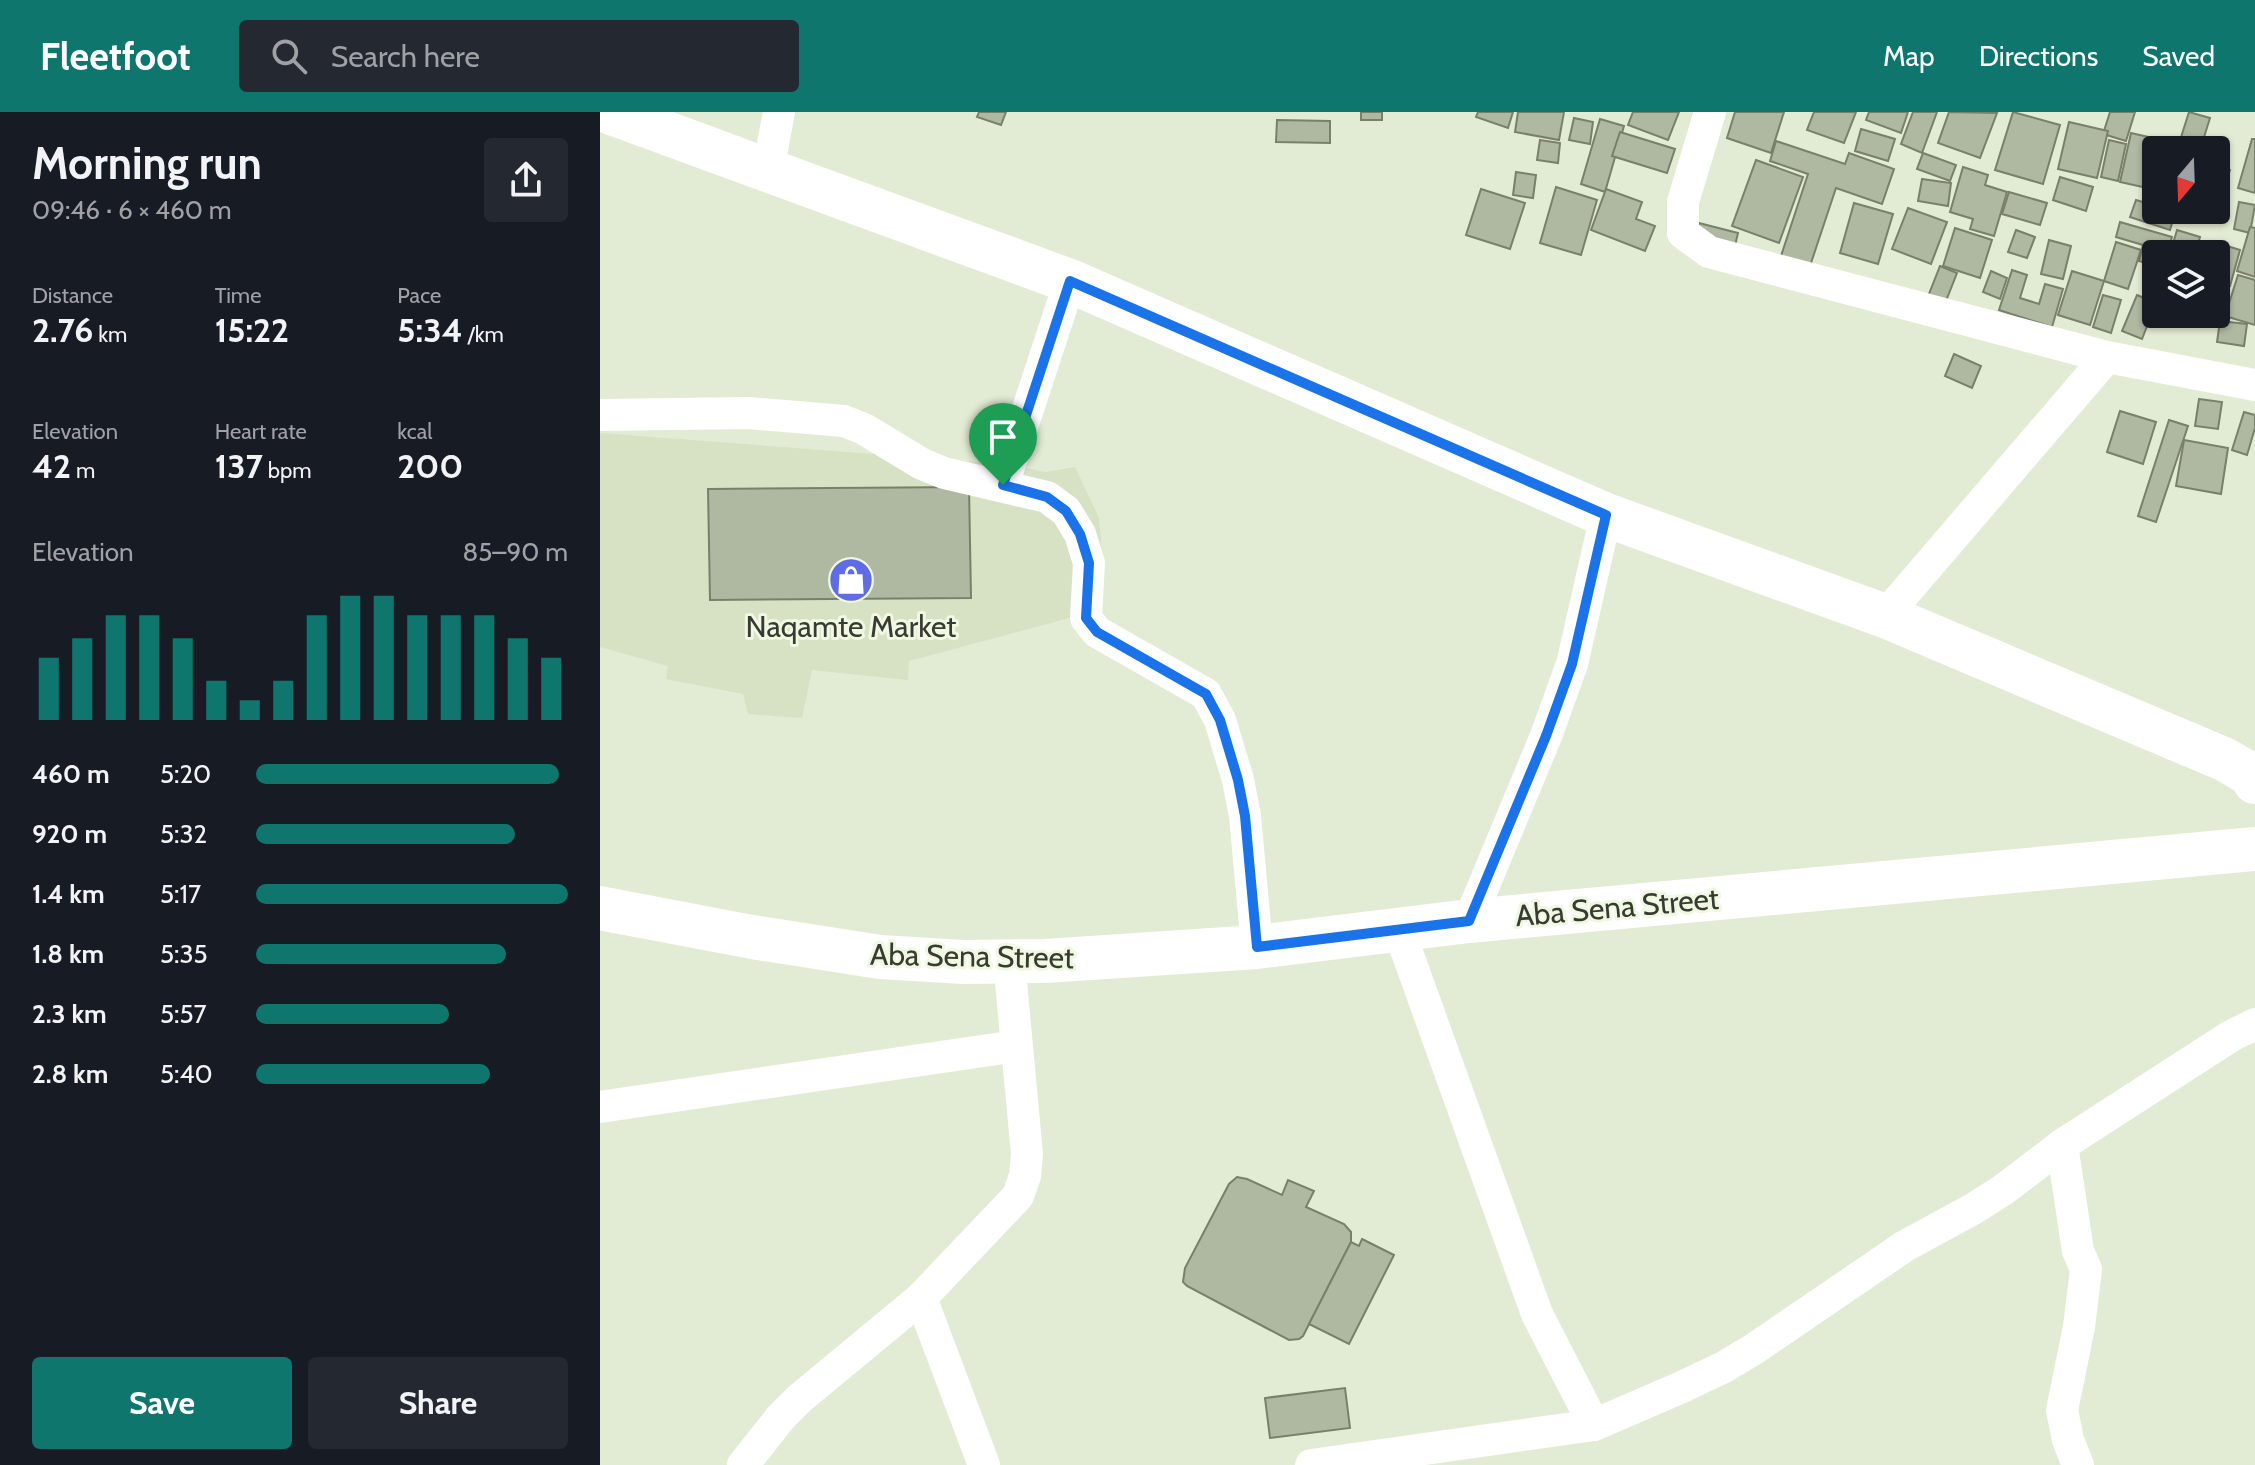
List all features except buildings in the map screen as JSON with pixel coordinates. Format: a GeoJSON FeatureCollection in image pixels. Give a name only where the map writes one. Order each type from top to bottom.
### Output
{"type":"FeatureCollection","features":[{"type":"Feature","properties":{"kind":"street"},"geometry":{"type":"LineString","coordinates":[[609,112],[1070,281],[1606,515],[1885,616],[2226,760],[2251,775],[2255,782]]}},
{"type":"Feature","properties":{"kind":"street"},"geometry":{"type":"LineString","coordinates":[[768,170],[779,112]]}},
{"type":"Feature","properties":{"kind":"street"},"geometry":{"type":"LineString","coordinates":[[1710,112],[1683,202],[1683,233],[1709,252],[2107,357],[2255,385]]}},
{"type":"Feature","properties":{"kind":"street"},"geometry":{"type":"LineString","coordinates":[[1003,485],[1070,281]]}},
{"type":"Feature","properties":{"kind":"street"},"geometry":{"type":"LineString","coordinates":[[1885,616],[2107,357]]}},
{"type":"Feature","properties":{"kind":"street"},"geometry":{"type":"LineString","coordinates":[[600,415],[748,413],[844,421],[944,473],[1047,497],[1066,511],[1080,534],[1089,563],[1086,618],[1097,632],[1206,694],[1220,720],[1245,816],[1257,947]]}},
{"type":"Feature","properties":{"kind":"street"},"geometry":{"type":"LineString","coordinates":[[1469,921],[1546,736],[1572,664],[1606,515]]}},
{"type":"Feature","properties":{"kind":"street","name":"Aba Sena Street"},"geometry":{"type":"LineString","coordinates":[[600,908],[880,957],[1009,961],[1257,947],[1469,921],[2255,849]]}},
{"type":"Feature","properties":{"kind":"street"},"geometry":{"type":"LineString","coordinates":[[1399,930],[1537,1314],[1594,1425]]}},
{"type":"Feature","properties":{"kind":"street"},"geometry":{"type":"LineString","coordinates":[[743,1465],[799,1399],[921,1298],[1018,1196],[1025,1176],[1027,1154],[1009,961]]}},
{"type":"Feature","properties":{"kind":"street"},"geometry":{"type":"LineString","coordinates":[[1311,1465],[1501,1452],[1594,1425],[1724,1367],[1905,1246],[2003,1190],[2062,1145],[2231,1036],[2255,1024]]}},
{"type":"Feature","properties":{"kind":"street"},"geometry":{"type":"LineString","coordinates":[[600,1107],[1016,1046]]}},
{"type":"Feature","properties":{"kind":"street"},"geometry":{"type":"LineString","coordinates":[[2062,1145],[2078,1251],[2086,1269],[2079,1327],[2062,1410],[2068,1440],[2078,1465]]}},
{"type":"Feature","properties":{"kind":"street"},"geometry":{"type":"LineString","coordinates":[[921,1298],[984,1465]]}},
{"type":"Feature","properties":{"kind":"shaded area","name":"Naqamte Market"},"geometry":{"type":"Polygon","coordinates":[[[600,433],[1004,464],[1046,472],[1075,467],[1099,518],[1103,609],[909,661],[908,680],[812,670],[802,718],[748,714],[743,694],[666,679],[668,666],[600,647],[600,433]]]}},
{"type":"Feature","properties":{"kind":"place","name":"Naqamte Market"},"geometry":{"type":"Point","coordinates":[851,580]}},
{"type":"Feature","properties":{"kind":"route"},"geometry":{"type":"LineString","coordinates":[[1070,281],[1606,515],[1572,664],[1546,736],[1469,921],[1257,947],[1245,816],[1238,780],[1220,720],[1206,694],[1097,632],[1086,618],[1089,563],[1080,534],[1066,511],[1047,497],[1003,485],[1070,281]]}}]}
